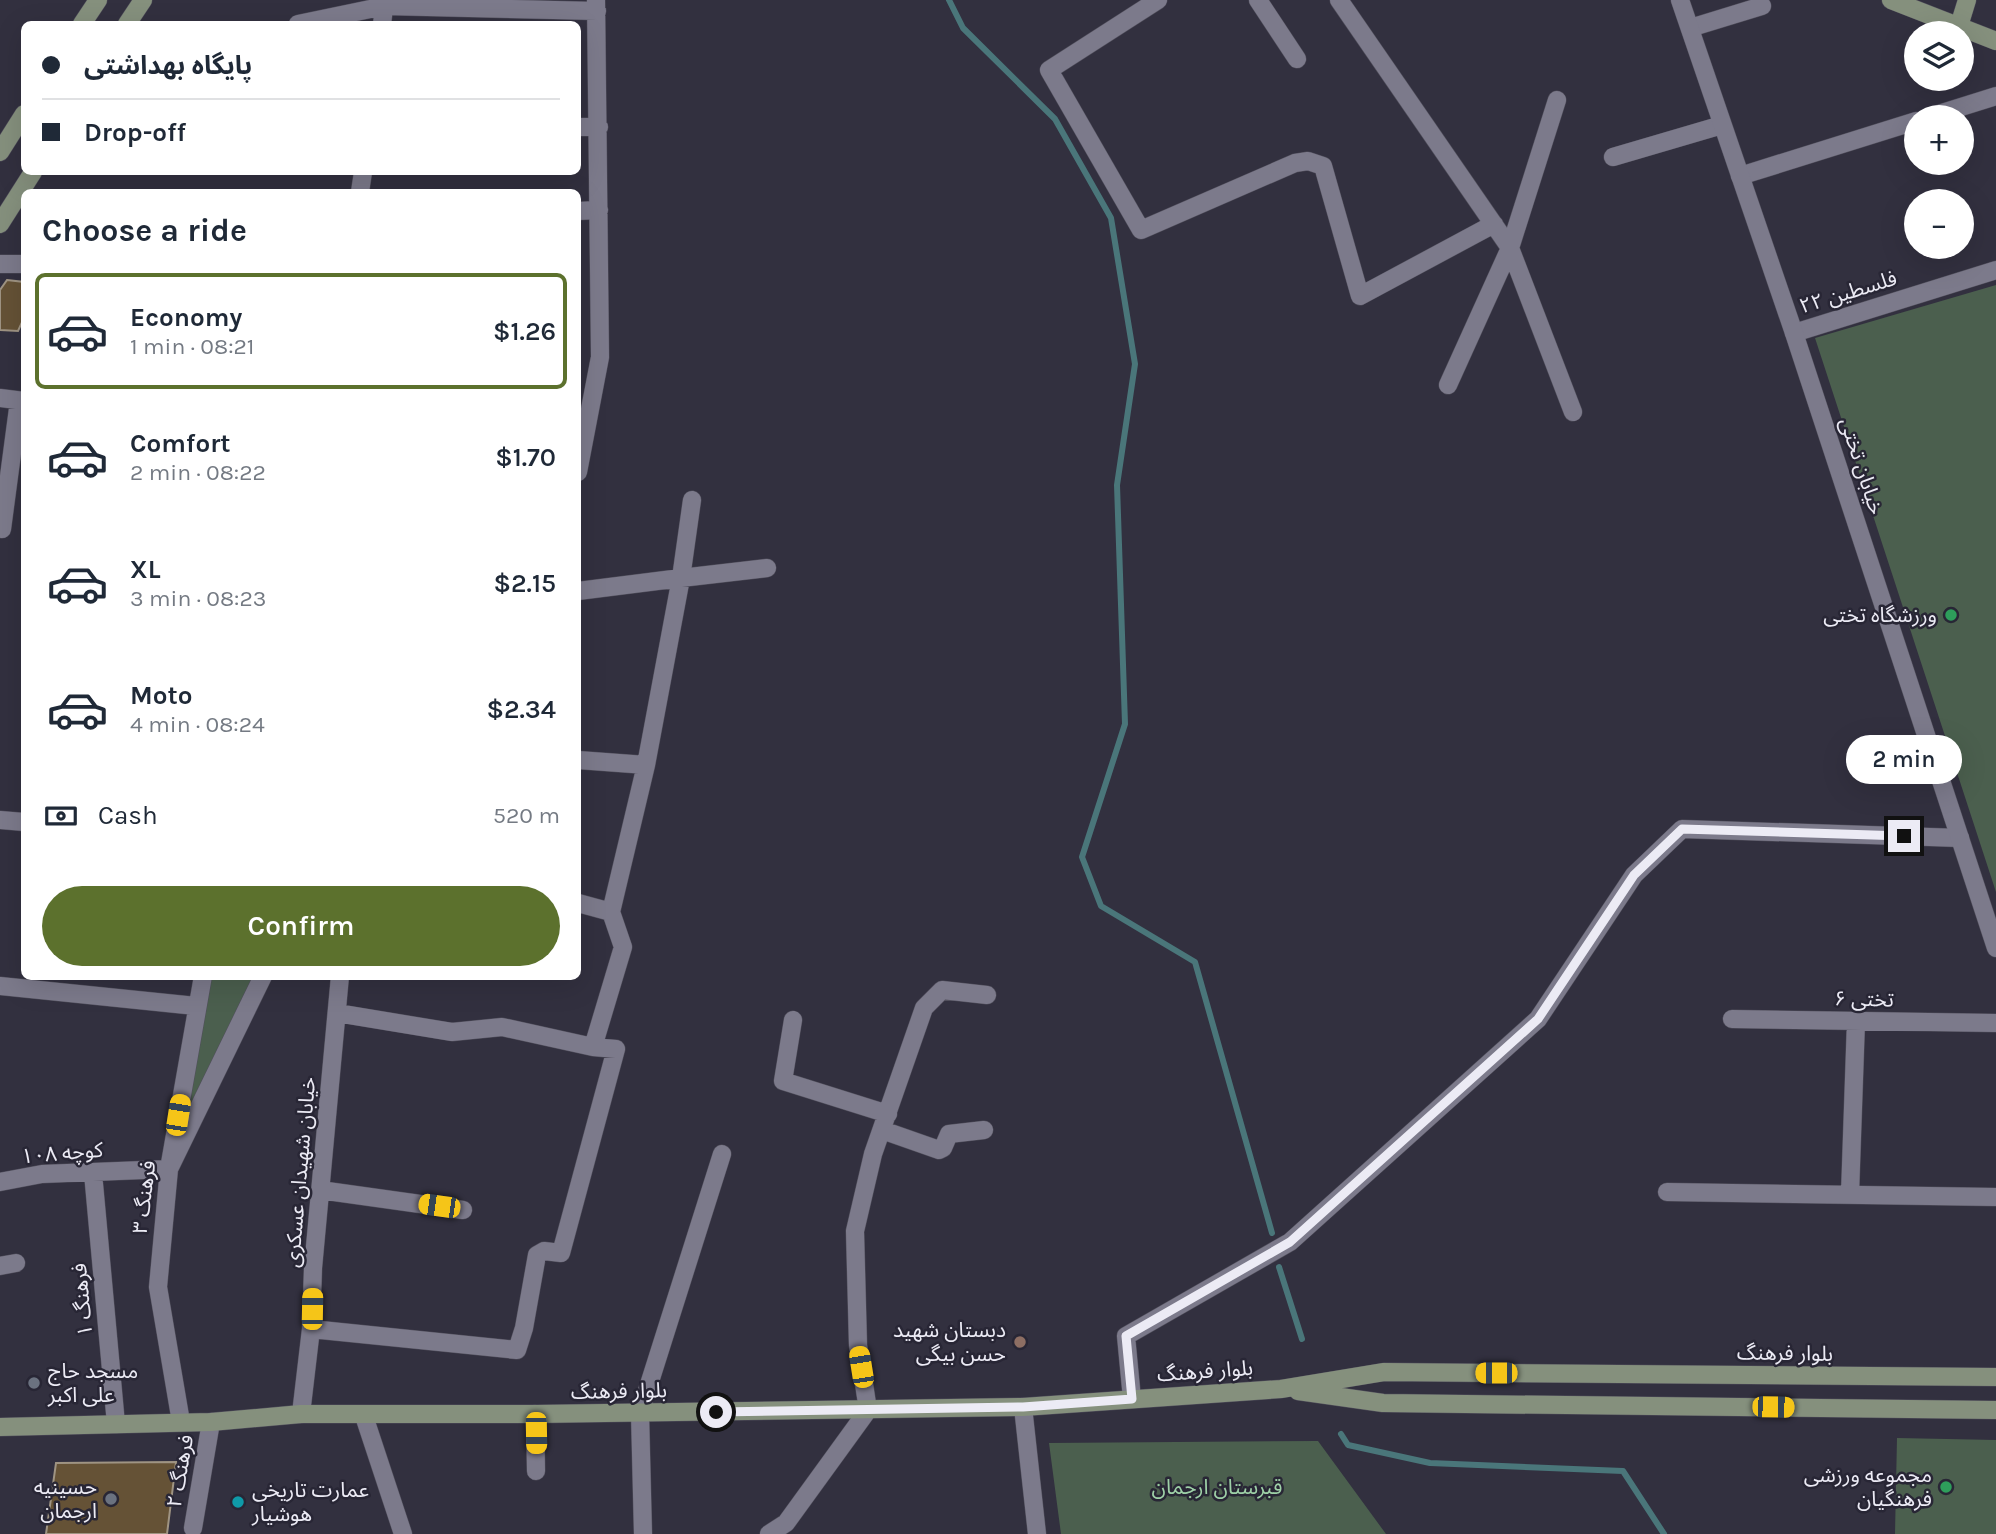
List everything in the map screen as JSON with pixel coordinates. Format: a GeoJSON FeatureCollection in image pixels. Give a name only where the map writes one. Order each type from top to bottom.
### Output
{"type":"FeatureCollection","features":[{"type":"Feature","properties":{"kind":"main road"},"geometry":{"type":"LineString","coordinates":[[84,21],[98,0]]}},
{"type":"Feature","properties":{"kind":"main road"},"geometry":{"type":"LineString","coordinates":[[129,21],[143,0]]}},
{"type":"Feature","properties":{"kind":"main road"},"geometry":{"type":"LineString","coordinates":[[1891,0],[1946,21]]}},
{"type":"Feature","properties":{"kind":"main road"},"geometry":{"type":"LineString","coordinates":[[1961,21],[1968,0]]}},
{"type":"Feature","properties":{"kind":"main road"},"geometry":{"type":"LineString","coordinates":[[1974,32],[1996,41]]}},
{"type":"Feature","properties":{"kind":"main road"},"geometry":{"type":"LineString","coordinates":[[0,152],[21,119]]}},
{"type":"Feature","properties":{"kind":"main road"},"geometry":{"type":"LineString","coordinates":[[0,224],[21,191]]}},
{"type":"Feature","properties":{"kind":"main road","name":"بلوار فرهنگ"},"geometry":{"type":"LineString","coordinates":[[0,1427],[211,1422],[301,1414],[364,1416],[1023,1407],[1281,1389],[1384,1372],[1996,1377]]}},
{"type":"Feature","properties":{"kind":"main road","name":"بلوار فرهنگ"},"geometry":{"type":"LineString","coordinates":[[1281,1389],[1383,1403],[1996,1410]]}},
{"type":"Feature","properties":{"kind":"street"},"geometry":{"type":"LineString","coordinates":[[1158,0],[1049,70],[1141,230],[1295,163],[1308,161],[1324,166],[1360,296],[1494,224]]}},
{"type":"Feature","properties":{"kind":"street"},"geometry":{"type":"LineString","coordinates":[[1258,0],[1297,59]]}},
{"type":"Feature","properties":{"kind":"street"},"geometry":{"type":"LineString","coordinates":[[1339,0],[1510,248],[1573,412]]}},
{"type":"Feature","properties":{"kind":"street","name":"خیابان تختی"},"geometry":{"type":"LineString","coordinates":[[1680,0],[1794,333],[1996,948]]}},
{"type":"Feature","properties":{"kind":"street"},"geometry":{"type":"LineString","coordinates":[[382,21],[385,3]]}},
{"type":"Feature","properties":{"kind":"street"},"geometry":{"type":"LineString","coordinates":[[310,21],[385,3],[597,5],[600,357],[581,456]]}},
{"type":"Feature","properties":{"kind":"street"},"geometry":{"type":"LineString","coordinates":[[1690,28],[1762,6]]}},
{"type":"Feature","properties":{"kind":"street"},"geometry":{"type":"LineString","coordinates":[[1967,105],[1996,96]]}},
{"type":"Feature","properties":{"kind":"street"},"geometry":{"type":"LineString","coordinates":[[1448,385],[1510,248],[1557,100]]}},
{"type":"Feature","properties":{"kind":"street"},"geometry":{"type":"LineString","coordinates":[[1613,157],[1723,125]]}},
{"type":"Feature","properties":{"kind":"street"},"geometry":{"type":"LineString","coordinates":[[1740,176],[1904,125]]}},
{"type":"Feature","properties":{"kind":"street"},"geometry":{"type":"LineString","coordinates":[[581,127],[598,127]]}},
{"type":"Feature","properties":{"kind":"street"},"geometry":{"type":"LineString","coordinates":[[581,211],[599,210]]}},
{"type":"Feature","properties":{"kind":"street"},"geometry":{"type":"LineString","coordinates":[[0,264],[21,264]]}},
{"type":"Feature","properties":{"kind":"street","name":"فلسطین ۲۲"},"geometry":{"type":"LineString","coordinates":[[1794,333],[1996,270]]}},
{"type":"Feature","properties":{"kind":"street"},"geometry":{"type":"LineString","coordinates":[[0,398],[21,401]]}},
{"type":"Feature","properties":{"kind":"street"},"geometry":{"type":"LineString","coordinates":[[2,529],[21,407]]}},
{"type":"Feature","properties":{"kind":"street"},"geometry":{"type":"LineString","coordinates":[[593,1047],[624,947],[611,912],[646,765],[681,578],[692,500]]}},
{"type":"Feature","properties":{"kind":"street"},"geometry":{"type":"LineString","coordinates":[[581,591],[767,568]]}},
{"type":"Feature","properties":{"kind":"street"},"geometry":{"type":"LineString","coordinates":[[581,760],[646,765]]}},
{"type":"Feature","properties":{"kind":"street"},"geometry":{"type":"LineString","coordinates":[[0,820],[21,822]]}},
{"type":"Feature","properties":{"kind":"street"},"geometry":{"type":"LineString","coordinates":[[1132,1399],[1126,1336],[1290,1242],[1538,1019],[1634,875],[1682,829],[1960,838]]}},
{"type":"Feature","properties":{"kind":"street"},"geometry":{"type":"LineString","coordinates":[[581,905],[611,912]]}},
{"type":"Feature","properties":{"kind":"street","name":"فرهنگ ۳"},"geometry":{"type":"LineString","coordinates":[[181,1422],[158,1287],[169,1169],[202,980]]}},
{"type":"Feature","properties":{"kind":"street"},"geometry":{"type":"LineString","coordinates":[[169,1169],[261,980]]}},
{"type":"Feature","properties":{"kind":"street","name":"خیابان شهیدان عسکری"},"geometry":{"type":"LineString","coordinates":[[301,1414],[311,1329],[320,1190],[340,980]]}},
{"type":"Feature","properties":{"kind":"street"},"geometry":{"type":"LineString","coordinates":[[0,986],[196,1006]]}},
{"type":"Feature","properties":{"kind":"street"},"geometry":{"type":"LineString","coordinates":[[769,1534],[786,1523],[868,1410],[858,1345],[855,1231],[885,1122],[924,1008],[942,990],[987,995]]}},
{"type":"Feature","properties":{"kind":"street"},"geometry":{"type":"LineString","coordinates":[[311,1329],[517,1350],[524,1328],[537,1255],[544,1251],[556,1255],[561,1253],[616,1049],[593,1047],[502,1027],[452,1032],[337,1013]]}},
{"type":"Feature","properties":{"kind":"street","name":"تختی ۶"},"geometry":{"type":"LineString","coordinates":[[1732,1019],[1996,1023]]}},
{"type":"Feature","properties":{"kind":"street"},"geometry":{"type":"LineString","coordinates":[[793,1020],[783,1081],[885,1122],[939,1150],[943,1148],[949,1134],[984,1130]]}},
{"type":"Feature","properties":{"kind":"street"},"geometry":{"type":"LineString","coordinates":[[1850,1194],[1856,1021]]}},
{"type":"Feature","properties":{"kind":"street"},"geometry":{"type":"LineString","coordinates":[[643,1534],[640,1413],[722,1154]]}},
{"type":"Feature","properties":{"kind":"street","name":"کوچه ۱۰۸"},"geometry":{"type":"LineString","coordinates":[[0,1182],[42,1174],[169,1169]]}},
{"type":"Feature","properties":{"kind":"street","name":"فرهنگ ۱"},"geometry":{"type":"LineString","coordinates":[[93,1172],[116,1424]]}},
{"type":"Feature","properties":{"kind":"street"},"geometry":{"type":"LineString","coordinates":[[320,1190],[463,1210]]}},
{"type":"Feature","properties":{"kind":"street"},"geometry":{"type":"LineString","coordinates":[[1667,1192],[1996,1197]]}},
{"type":"Feature","properties":{"kind":"street"},"geometry":{"type":"LineString","coordinates":[[1023,1407],[1037,1534]]}},
{"type":"Feature","properties":{"kind":"street"},"geometry":{"type":"LineString","coordinates":[[536,1414],[536,1471]]}},
{"type":"Feature","properties":{"kind":"street"},"geometry":{"type":"LineString","coordinates":[[364,1416],[403,1534]]}},
{"type":"Feature","properties":{"kind":"street","name":"فرهنگ ۲"},"geometry":{"type":"LineString","coordinates":[[193,1528],[211,1422]]}},
{"type":"Feature","properties":{"kind":"green space","name":"ورزشگاه تختی"},"geometry":{"type":"Polygon","coordinates":[[[1996,285],[1996,892],[1815,338],[1996,285]]]}},
{"type":"Feature","properties":{"kind":"green space"},"geometry":{"type":"Polygon","coordinates":[[[210,980],[257,980],[187,1119],[210,980]]]}},
{"type":"Feature","properties":{"kind":"green space","name":"مجموعه ورزشی فرهنگیان"},"geometry":{"type":"Polygon","coordinates":[[[1897,1438],[1996,1440],[1996,1534],[1895,1534],[1897,1438]]]}},
{"type":"Feature","properties":{"kind":"green space","name":"قبرستان ارجمان"},"geometry":{"type":"Polygon","coordinates":[[[1318,1441],[1386,1534],[1061,1534],[1049,1443],[1318,1441]]]}},
{"type":"Feature","properties":{"kind":"building"},"geometry":{"type":"Polygon","coordinates":[[[7,280],[21,282],[21,324],[18,331],[0,330],[0,290],[7,280]]]}},
{"type":"Feature","properties":{"kind":"building","name":"حسینیه ارجمان"},"geometry":{"type":"Polygon","coordinates":[[[176,1462],[167,1534],[46,1534],[56,1463],[176,1462]]]}},
{"type":"Feature","properties":{"kind":"waterway"},"geometry":{"type":"LineString","coordinates":[[949,0],[963,28],[1055,119],[1111,218],[1135,364],[1117,485],[1125,724],[1082,857],[1101,906],[1195,962],[1272,1233]]}},
{"type":"Feature","properties":{"kind":"waterway"},"geometry":{"type":"LineString","coordinates":[[1279,1267],[1302,1339]]}},
{"type":"Feature","properties":{"kind":"waterway"},"geometry":{"type":"LineString","coordinates":[[1341,1434],[1348,1445],[1430,1463],[1623,1471],[1664,1534]]}},
{"type":"Feature","properties":{"kind":"place","name":"ورزشگاه تختی"},"geometry":{"type":"Point","coordinates":[1951,615]}},
{"type":"Feature","properties":{"kind":"place","name":"دبستان شهید حسن بیگی"},"geometry":{"type":"Point","coordinates":[1020,1342]}},
{"type":"Feature","properties":{"kind":"place","name":"مسجد حاج علی اکبر"},"geometry":{"type":"Point","coordinates":[34,1383]}},
{"type":"Feature","properties":{"kind":"place","name":"مجموعه ورزشی فرهنگیان"},"geometry":{"type":"Point","coordinates":[1946,1487]}},
{"type":"Feature","properties":{"kind":"place","name":"حسینیه ارجمان"},"geometry":{"type":"Point","coordinates":[111,1499]}},
{"type":"Feature","properties":{"kind":"place","name":"عمارت تاریخی هوشیار"},"geometry":{"type":"Point","coordinates":[238,1502]}},
{"type":"Feature","properties":{"kind":"route"},"geometry":{"type":"LineString","coordinates":[[716,1412],[1023,1407],[1132,1399],[1126,1336],[1290,1242],[1538,1019],[1634,875],[1682,829],[1904,836]]}}]}
